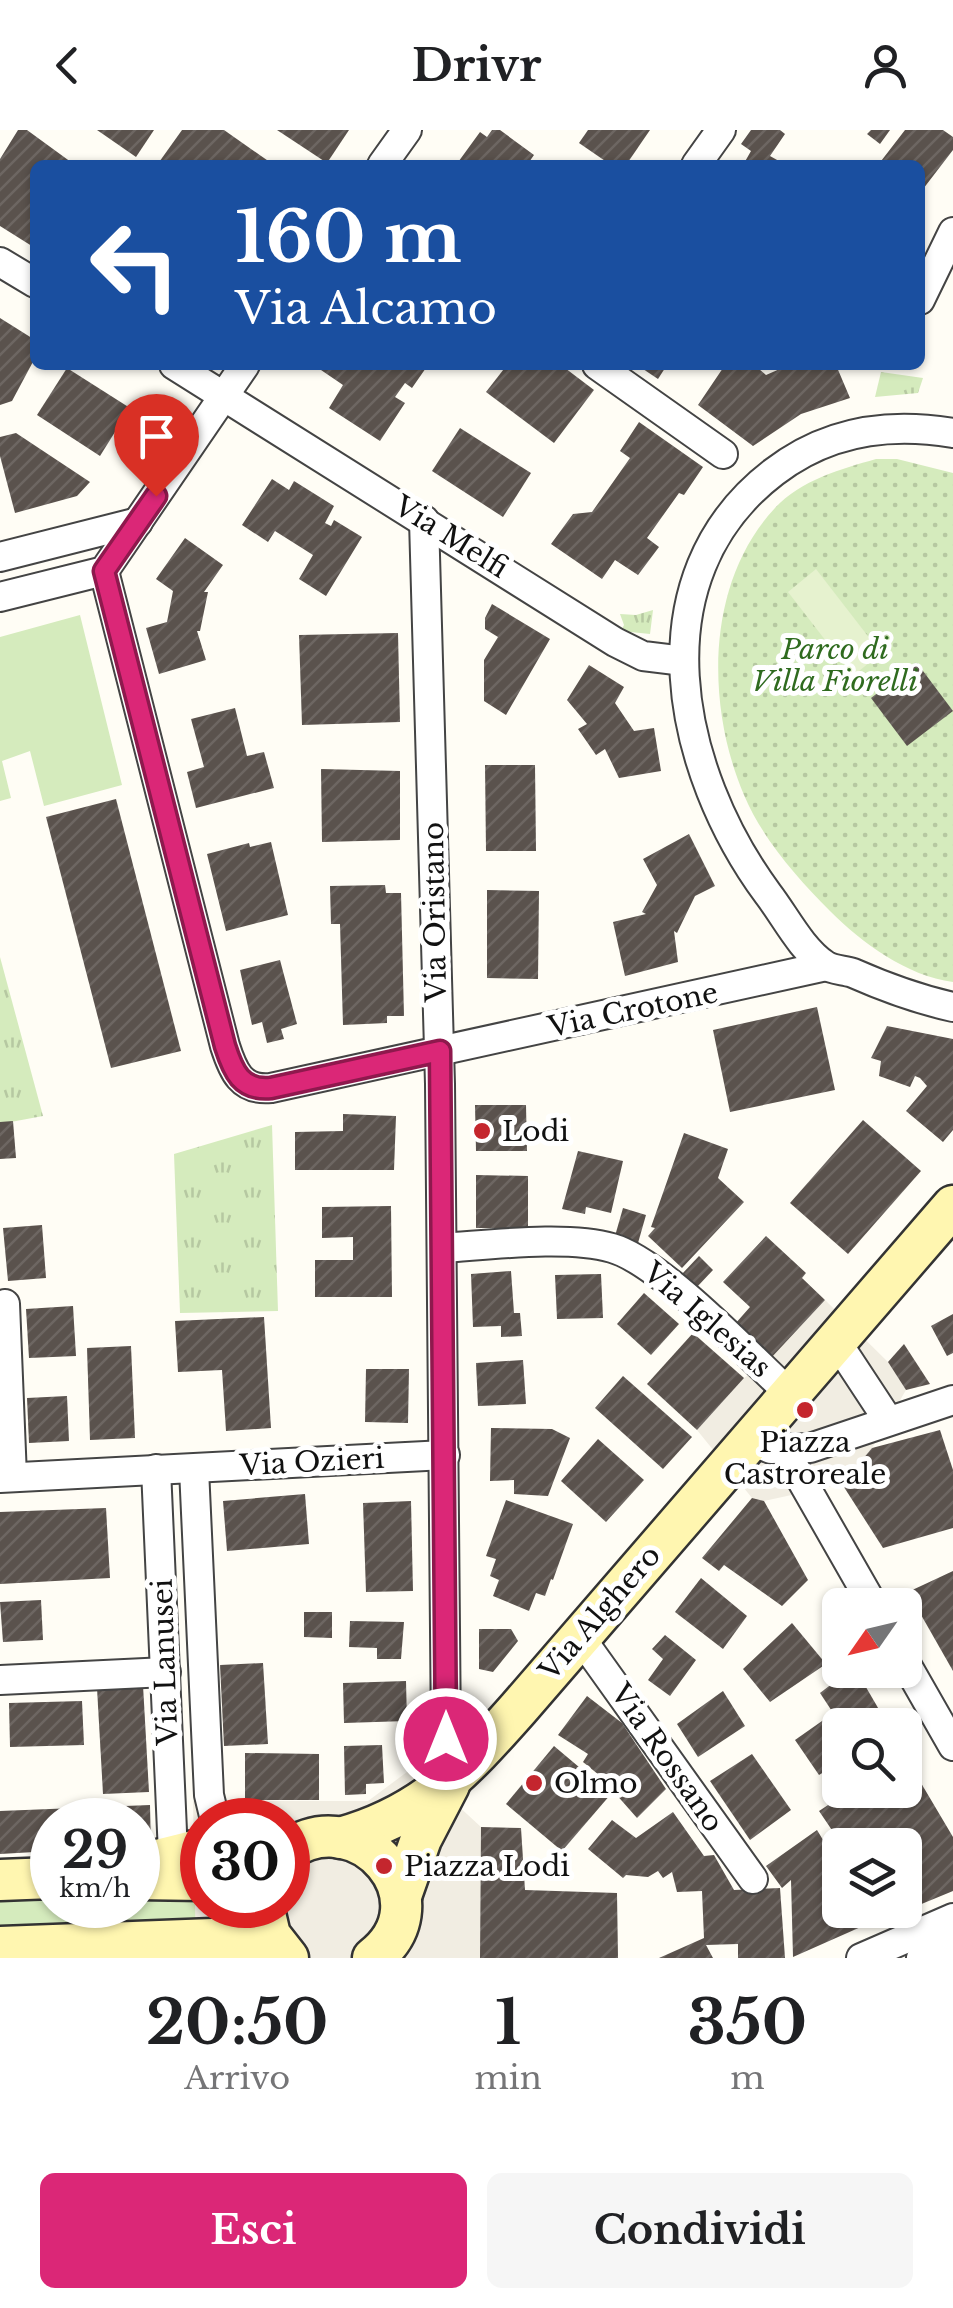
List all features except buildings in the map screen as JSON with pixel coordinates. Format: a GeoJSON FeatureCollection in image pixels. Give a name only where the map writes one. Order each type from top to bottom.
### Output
{"type":"FeatureCollection","features":[{"type":"Feature","properties":{"kind":"main road"},"geometry":{"type":"LineString","coordinates":[[767,1446],[790,1394],[953,1206]]}},
{"type":"Feature","properties":{"kind":"main road","name":"Via Alghero"},"geometry":{"type":"LineString","coordinates":[[401,1906],[421,1839],[450,1784],[580,1637],[767,1446]]}},
{"type":"Feature","properties":{"kind":"main road","name":"Via Alghero"},"geometry":{"type":"LineString","coordinates":[[340,1838],[384,1822],[450,1784]]}},
{"type":"Feature","properties":{"kind":"main road"},"geometry":{"type":"LineString","coordinates":[[310,1840],[358,1841],[376,1854],[389,1871],[416,1958]]}},
{"type":"Feature","properties":{"kind":"main road"},"geometry":{"type":"LineString","coordinates":[[0,1880],[30,1879]]}},
{"type":"Feature","properties":{"kind":"main road"},"geometry":{"type":"LineString","coordinates":[[373,1958],[394,1938],[401,1906]]}},
{"type":"Feature","properties":{"kind":"main road"},"geometry":{"type":"LineString","coordinates":[[268,1928],[286,1958]]}},
{"type":"Feature","properties":{"kind":"main road"},"geometry":{"type":"LineString","coordinates":[[0,1947],[195,1939],[250,1944],[286,1958]]}},
{"type":"Feature","properties":{"kind":"main road"},"geometry":{"type":"LineString","coordinates":[[120,1944],[158,1958]]}},
{"type":"Feature","properties":{"kind":"street"},"geometry":{"type":"LineString","coordinates":[[386,160],[407,130]]}},
{"type":"Feature","properties":{"kind":"street"},"geometry":{"type":"LineString","coordinates":[[700,160],[721,130]]}},
{"type":"Feature","properties":{"kind":"street"},"geometry":{"type":"LineString","coordinates":[[925,290],[953,232]]}},
{"type":"Feature","properties":{"kind":"street"},"geometry":{"type":"LineString","coordinates":[[0,262],[30,280]]}},
{"type":"Feature","properties":{"kind":"street","name":"Via Melfi"},"geometry":{"type":"LineString","coordinates":[[182,370],[615,642],[643,656],[684,661]]}},
{"type":"Feature","properties":{"kind":"street"},"geometry":{"type":"LineString","coordinates":[[0,597],[104,571],[242,370]]}},
{"type":"Feature","properties":{"kind":"street"},"geometry":{"type":"LineString","coordinates":[[604,370],[723,454]]}},
{"type":"Feature","properties":{"kind":"street"},"geometry":{"type":"LineString","coordinates":[[953,433],[894,427],[839,437],[788,461],[760,482],[741,500],[717,534],[703,563],[689,611],[684,661],[690,726],[714,802],[761,884],[798,936],[826,966],[902,995],[953,1007]]}},
{"type":"Feature","properties":{"kind":"street","name":"Via Oristano"},"geometry":{"type":"LineString","coordinates":[[424,520],[440,1051],[450,1784]]}},
{"type":"Feature","properties":{"kind":"street"},"geometry":{"type":"LineString","coordinates":[[0,556],[138,522]]}},
{"type":"Feature","properties":{"kind":"street","name":"Via Crotone"},"geometry":{"type":"LineString","coordinates":[[104,571],[220,1027],[236,1076],[248,1086],[271,1088],[826,966]]}},
{"type":"Feature","properties":{"kind":"street","name":"Via Iglesias"},"geometry":{"type":"LineString","coordinates":[[442,1248],[570,1243],[601,1245],[628,1254],[660,1276],[790,1394]]}},
{"type":"Feature","properties":{"kind":"street"},"geometry":{"type":"LineString","coordinates":[[5,1304],[6,1477]]}},
{"type":"Feature","properties":{"kind":"street"},"geometry":{"type":"LineString","coordinates":[[836,1340],[888,1420]]}},
{"type":"Feature","properties":{"kind":"street"},"geometry":{"type":"LineString","coordinates":[[767,1446],[826,1443],[953,1400]]}},
{"type":"Feature","properties":{"kind":"street"},"geometry":{"type":"LineString","coordinates":[[767,1446],[862,1588]]}},
{"type":"Feature","properties":{"kind":"street","name":"Via Ozieri"},"geometry":{"type":"LineString","coordinates":[[6,1477],[444,1455]]}},
{"type":"Feature","properties":{"kind":"street","name":"Via Lanusei"},"geometry":{"type":"LineString","coordinates":[[176,1469],[166,1672],[181,1798]]}},
{"type":"Feature","properties":{"kind":"street","name":"Via Lanusei"},"geometry":{"type":"LineString","coordinates":[[176,1469],[207,1798]]}},
{"type":"Feature","properties":{"kind":"street","name":"Via Rossano"},"geometry":{"type":"LineString","coordinates":[[580,1637],[753,1880]]}},
{"type":"Feature","properties":{"kind":"street"},"geometry":{"type":"LineString","coordinates":[[0,1680],[166,1672]]}},
{"type":"Feature","properties":{"kind":"street"},"geometry":{"type":"LineString","coordinates":[[922,1682],[944,1709],[953,1746]]}},
{"type":"Feature","properties":{"kind":"street"},"geometry":{"type":"LineString","coordinates":[[862,1958],[953,1918]]}},
{"type":"Feature","properties":{"kind":"street"},"geometry":{"type":"LineString","coordinates":[[921,1958],[953,1944]]}},
{"type":"Feature","properties":{"kind":"green space"},"geometry":{"type":"Polygon","coordinates":[[[881,372],[923,378],[918,393],[875,397],[881,372]]]}},
{"type":"Feature","properties":{"kind":"green space","name":"Parco di Villa Fiorelli"},"geometry":{"type":"Polygon","coordinates":[[[876,459],[897,459],[953,473],[953,982],[919,973],[886,956],[843,923],[805,885],[770,842],[752,811],[732,760],[723,723],[719,646],[724,608],[735,572],[752,538],[775,508],[797,490],[876,459]]]}},
{"type":"Feature","properties":{"kind":"green space"},"geometry":{"type":"Polygon","coordinates":[[[816,569],[881,653],[853,676],[788,592],[816,569]]]}},
{"type":"Feature","properties":{"kind":"green space"},"geometry":{"type":"Polygon","coordinates":[[[653,610],[650,634],[621,631],[624,625],[620,614],[653,610]]]}},
{"type":"Feature","properties":{"kind":"green space"},"geometry":{"type":"Polygon","coordinates":[[[80,615],[122,785],[44,806],[30,751],[2,761],[11,798],[0,801],[0,637],[80,615]]]}},
{"type":"Feature","properties":{"kind":"green space"},"geometry":{"type":"Polygon","coordinates":[[[0,957],[43,1116],[0,1124],[0,957]]]}},
{"type":"Feature","properties":{"kind":"green space"},"geometry":{"type":"Polygon","coordinates":[[[272,1125],[278,1311],[180,1313],[174,1154],[272,1125]]]}},
{"type":"Feature","properties":{"kind":"green space"},"geometry":{"type":"Polygon","coordinates":[[[160,1890],[180,1890],[180,1928],[221,1930],[0,1934],[0,1896],[30,1895],[30,1928],[160,1928],[160,1890]]]}},
{"type":"Feature","properties":{"kind":"shaded area","name":"Piazza Castroreale"},"geometry":{"type":"Polygon","coordinates":[[[825,1300],[888,1362],[906,1390],[872,1448],[842,1484],[764,1501],[752,1498],[697,1430],[825,1300]]]}},
{"type":"Feature","properties":{"kind":"shaded area","name":"Piazza Lodi"},"geometry":{"type":"Polygon","coordinates":[[[415,1766],[481,1827],[480,1958],[196,1958],[195,1928],[310,1928],[310,1801],[368,1801],[415,1766]]]}},
{"type":"Feature","properties":{"kind":"place","name":"Lodi"},"geometry":{"type":"Point","coordinates":[482,1131]}},
{"type":"Feature","properties":{"kind":"place","name":"Piazza Castroreale"},"geometry":{"type":"Point","coordinates":[805,1410]}},
{"type":"Feature","properties":{"kind":"place","name":"Olmo"},"geometry":{"type":"Point","coordinates":[534,1783]}},
{"type":"Feature","properties":{"kind":"place","name":"Piazza Lodi"},"geometry":{"type":"Point","coordinates":[384,1866]}},
{"type":"Feature","properties":{"kind":"route"},"geometry":{"type":"LineString","coordinates":[[156,496],[104,571],[225,1046],[236,1076],[248,1086],[263,1089],[440,1051],[446,1739]]}}]}
